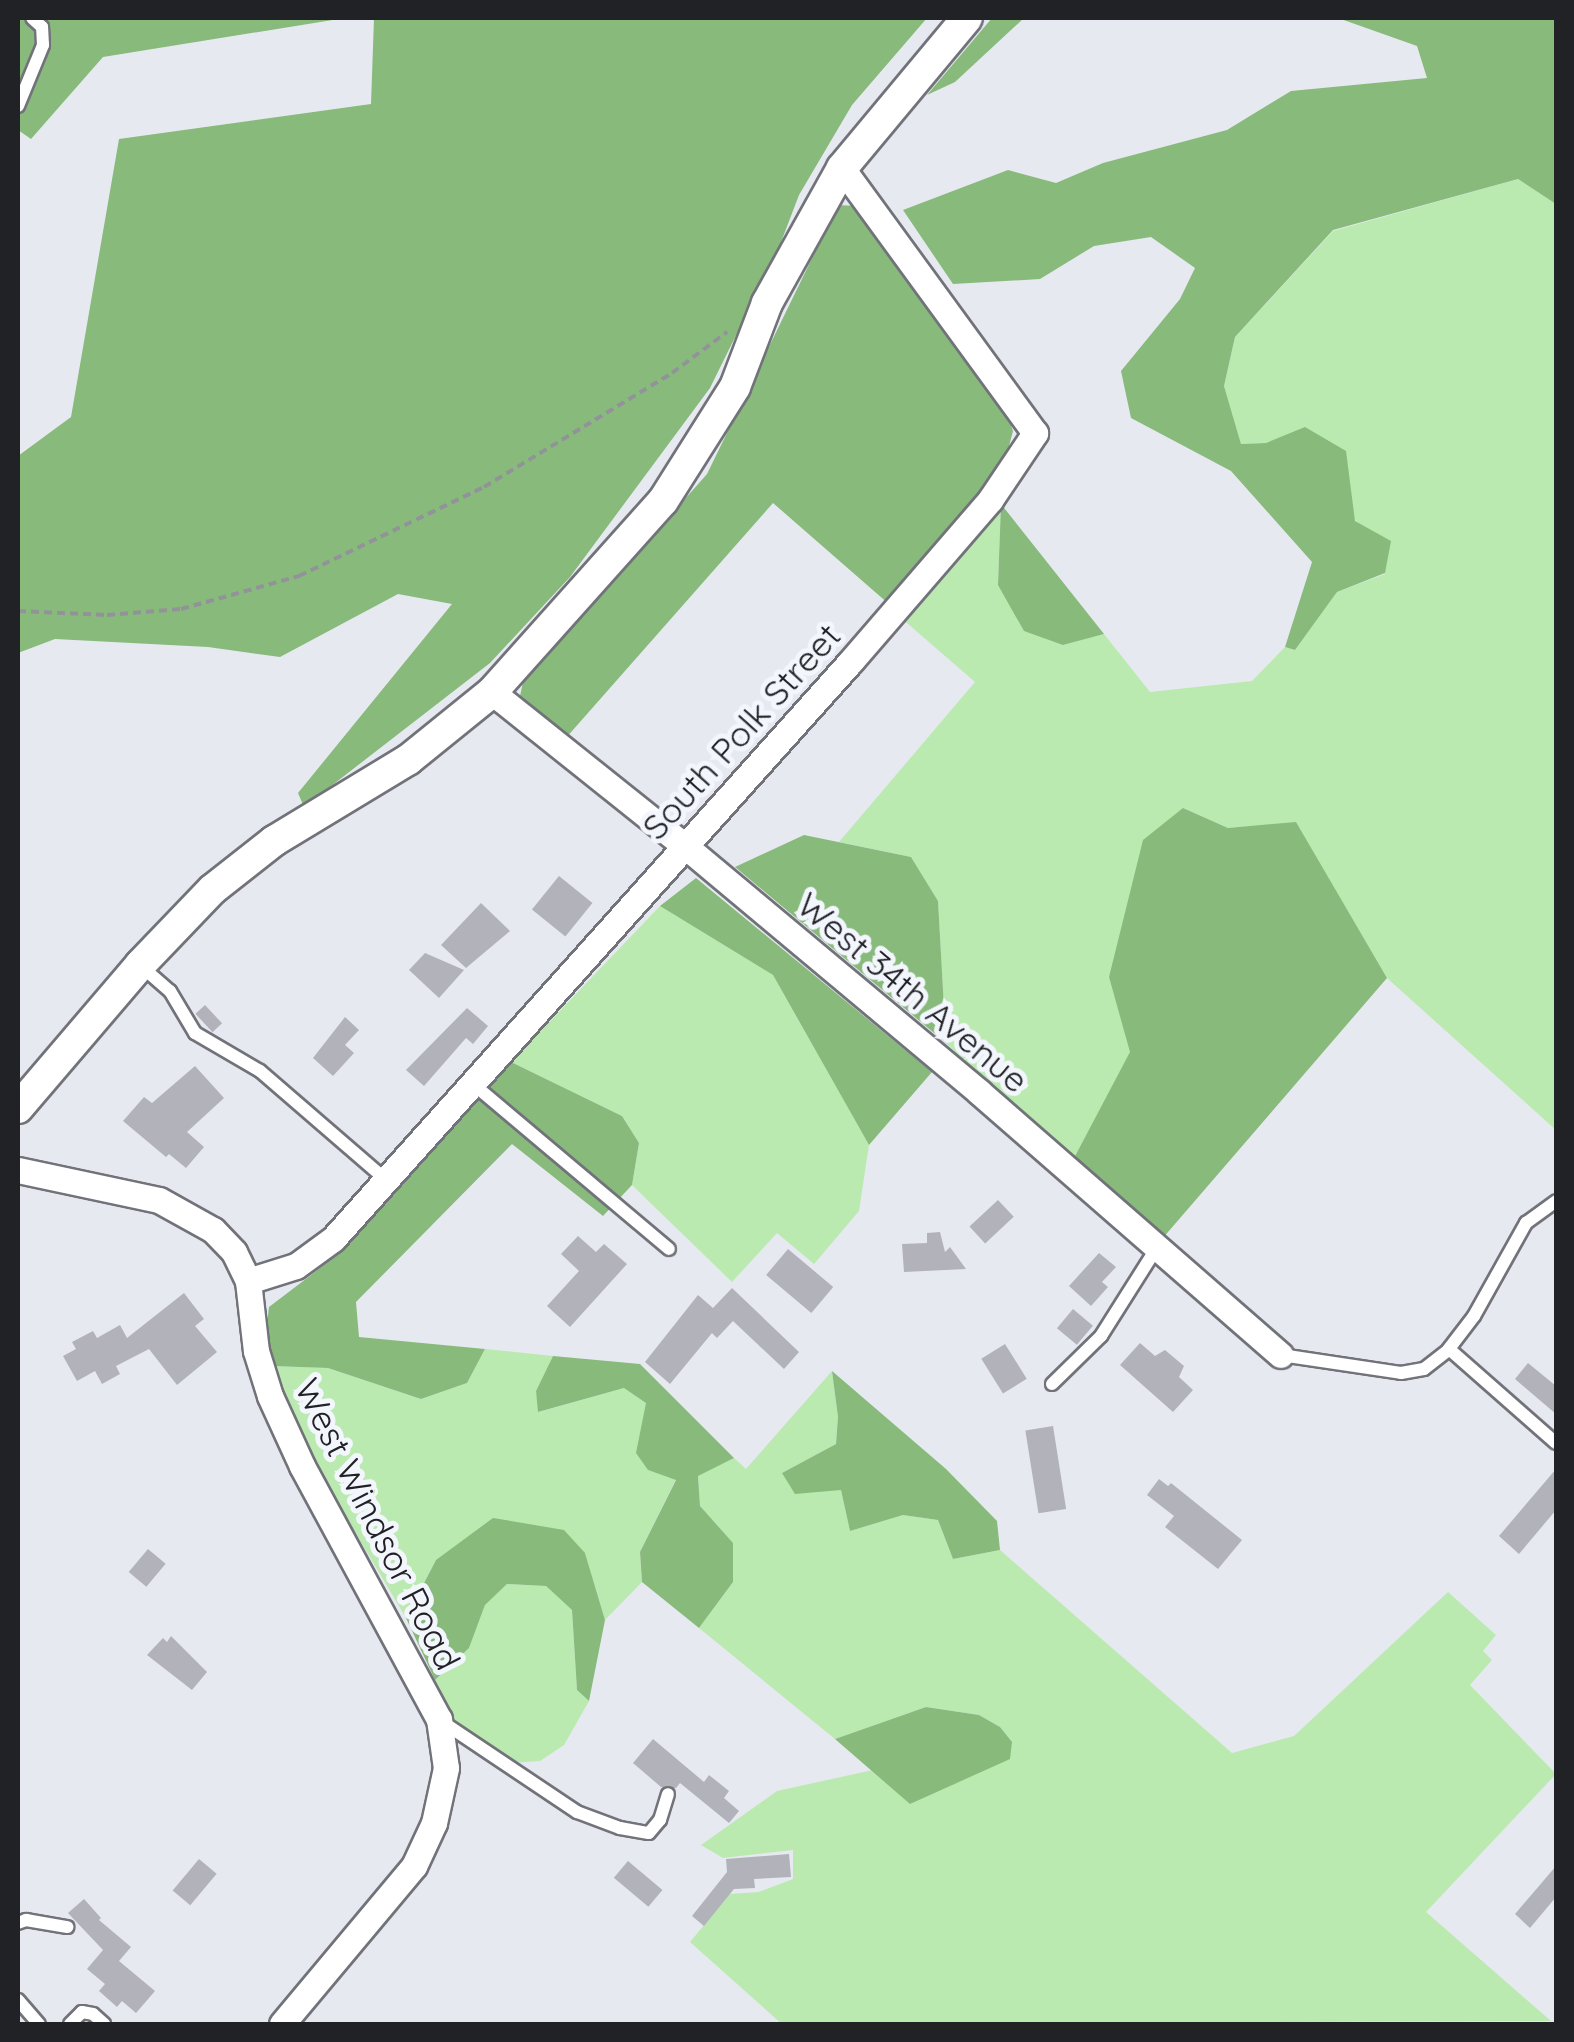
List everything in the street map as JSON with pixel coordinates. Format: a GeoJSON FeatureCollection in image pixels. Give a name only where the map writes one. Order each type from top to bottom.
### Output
{"type":"FeatureCollection","features":[{"type":"Feature","properties":{"kind":"street"},"geometry":{"type":"LineString","coordinates":[[18,1108],[140,965],[213,889],[274,841],[408,760],[492,692],[663,501],[735,387],[767,303],[842,168],[967,18]]}},
{"type":"Feature","properties":{"kind":"street","name":"South Polk Street"},"geometry":{"type":"LineString","coordinates":[[248,1281],[296,1266],[333,1240],[990,500],[1035,434],[842,168]]}},
{"type":"Feature","properties":{"kind":"street","name":"West 34th Avenue"},"geometry":{"type":"LineString","coordinates":[[492,692],[685,846],[1280,1354]]}},
{"type":"Feature","properties":{"kind":"street","name":"West Windsor Road"},"geometry":{"type":"LineString","coordinates":[[18,1170],[159,1200],[213,1230],[234,1252],[248,1281],[256,1351],[270,1396],[302,1466],[438,1719],[446,1768],[434,1823],[414,1866],[282,2024]]}},
{"type":"Feature","properties":{"kind":"lane"},"geometry":{"type":"LineString","coordinates":[[18,106],[43,45],[42,27],[32,18]]}},
{"type":"Feature","properties":{"kind":"lane"},"geometry":{"type":"LineString","coordinates":[[140,965],[170,992],[196,1033],[260,1071],[385,1179]]}},
{"type":"Feature","properties":{"kind":"lane"},"geometry":{"type":"LineString","coordinates":[[473,1084],[668,1249]]}},
{"type":"Feature","properties":{"kind":"lane"},"geometry":{"type":"LineString","coordinates":[[1280,1354],[1400,1373],[1424,1369],[1449,1349],[1474,1316],[1526,1223],[1556,1201]]}},
{"type":"Feature","properties":{"kind":"lane"},"geometry":{"type":"LineString","coordinates":[[1052,1384],[1100,1336],[1158,1246]]}},
{"type":"Feature","properties":{"kind":"lane"},"geometry":{"type":"LineString","coordinates":[[1449,1349],[1556,1443]]}},
{"type":"Feature","properties":{"kind":"lane"},"geometry":{"type":"LineString","coordinates":[[438,1719],[577,1812],[620,1828],[649,1833],[660,1820],[668,1794]]}},
{"type":"Feature","properties":{"kind":"lane"},"geometry":{"type":"LineString","coordinates":[[18,1923],[67,1927]]}},
{"type":"Feature","properties":{"kind":"lane"},"geometry":{"type":"LineString","coordinates":[[18,2000],[39,2024]]}},
{"type":"Feature","properties":{"kind":"lane"},"geometry":{"type":"LineString","coordinates":[[70,2024],[82,2012],[94,2014],[104,2024]]}},
{"type":"Feature","properties":{"kind":"path"},"geometry":{"type":"LineString","coordinates":[[18,612],[107,616],[181,609],[299,576],[484,486],[672,373],[767,303]]}},
{"type":"Feature","properties":{"kind":"green space"},"geometry":{"type":"Polygon","coordinates":[[[18,18],[345,18],[103,57],[31,139],[18,130],[18,18]]]}},
{"type":"Feature","properties":{"kind":"green space"},"geometry":{"type":"Polygon","coordinates":[[[374,18],[927,18],[852,105],[799,195],[778,250],[710,388],[570,577],[490,663],[304,807],[298,793],[452,604],[398,594],[280,657],[208,647],[55,639],[18,653],[18,456],[71,417],[119,139],[371,104],[374,18]]]}},
{"type":"Feature","properties":{"kind":"green space"},"geometry":{"type":"Polygon","coordinates":[[[992,18],[1024,18],[955,82],[927,95],[992,18]]]}},
{"type":"Feature","properties":{"kind":"green space"},"geometry":{"type":"Polygon","coordinates":[[[1338,18],[1556,18],[1556,204],[1518,179],[1333,230],[1235,337],[1224,386],[1241,444],[1266,443],[1305,427],[1346,451],[1355,521],[1391,541],[1385,573],[1337,592],[1295,650],[1285,647],[1312,562],[1231,471],[1131,418],[1121,371],[1180,299],[1195,268],[1151,237],[1094,246],[1040,279],[953,284],[903,210],[1008,170],[1056,183],[1103,163],[1227,130],[1291,91],[1427,78],[1417,46],[1338,18]]]}},
{"type":"Feature","properties":{"kind":"green space"},"geometry":{"type":"Polygon","coordinates":[[[1518,179],[1556,204],[1556,1130],[1387,978],[1296,823],[1228,828],[1183,808],[1109,977],[1131,1052],[1073,1160],[946,1043],[938,901],[911,857],[839,842],[975,682],[900,617],[1001,504],[998,584],[1063,645],[1104,634],[1150,692],[1252,681],[1285,647],[1295,650],[1337,592],[1385,574],[1305,428],[1266,443],[1241,444],[1224,386],[1235,337],[1333,231],[1518,179]]]}},
{"type":"Feature","properties":{"kind":"green space"},"geometry":{"type":"Polygon","coordinates":[[[838,205],[856,206],[1005,408],[1013,431],[1004,465],[890,605],[773,503],[565,739],[519,701],[523,682],[707,474],[838,205]]]}},
{"type":"Feature","properties":{"kind":"green space"},"geometry":{"type":"Polygon","coordinates":[[[1001,504],[1104,634],[1063,645],[1024,631],[998,585],[1001,504]]]}},
{"type":"Feature","properties":{"kind":"green space"},"geometry":{"type":"Polygon","coordinates":[[[1183,808],[1228,828],[1296,822],[1387,978],[1162,1239],[1073,1160],[1130,1052],[1109,977],[1143,840],[1183,808]]]}},
{"type":"Feature","properties":{"kind":"green space"},"geometry":{"type":"Polygon","coordinates":[[[804,835],[911,857],[938,901],[946,1043],[735,867],[804,835]]]}},
{"type":"Feature","properties":{"kind":"green space"},"geometry":{"type":"Polygon","coordinates":[[[696,878],[932,1072],[869,1145],[773,975],[660,906],[696,878]]]}},
{"type":"Feature","properties":{"kind":"green space"},"geometry":{"type":"Polygon","coordinates":[[[660,906],[773,975],[869,1145],[859,1211],[814,1264],[777,1233],[732,1282],[632,1185],[639,1143],[622,1116],[511,1062],[660,906]]]}},
{"type":"Feature","properties":{"kind":"green space"},"geometry":{"type":"Polygon","coordinates":[[[511,1062],[622,1116],[639,1143],[632,1185],[603,1216],[512,1144],[356,1302],[359,1337],[485,1349],[467,1383],[421,1399],[328,1368],[272,1366],[265,1339],[269,1307],[340,1253],[511,1062]]]}},
{"type":"Feature","properties":{"kind":"green space"},"geometry":{"type":"Polygon","coordinates":[[[485,1349],[553,1356],[536,1391],[539,1412],[624,1388],[647,1403],[648,1470],[676,1479],[640,1552],[642,1582],[605,1620],[585,1553],[436,1560],[406,1618],[313,1461],[272,1366],[328,1368],[421,1399],[467,1383],[485,1349]]]}},
{"type":"Feature","properties":{"kind":"green space"},"geometry":{"type":"Polygon","coordinates":[[[553,1356],[640,1364],[734,1458],[698,1476],[700,1506],[733,1543],[733,1582],[699,1628],[642,1582],[640,1552],[676,1480],[648,1470],[636,1453],[646,1403],[624,1388],[538,1412],[536,1391],[553,1356]]]}},
{"type":"Feature","properties":{"kind":"green space"},"geometry":{"type":"Polygon","coordinates":[[[832,1371],[838,1417],[836,1444],[782,1473],[841,1490],[850,1531],[903,1515],[938,1520],[953,1559],[1000,1550],[1232,1753],[1294,1736],[1448,1592],[1496,1635],[1483,1651],[1492,1660],[1470,1685],[1556,1774],[1426,1912],[1551,2021],[782,2024],[690,1942],[730,1894],[759,1892],[793,1879],[793,1850],[723,1858],[701,1845],[777,1791],[873,1770],[910,1804],[1011,1742],[1000,1727],[979,1715],[926,1707],[835,1739],[699,1628],[733,1582],[733,1544],[700,1506],[698,1475],[734,1458],[746,1469],[832,1371]]]}},
{"type":"Feature","properties":{"kind":"green space"},"geometry":{"type":"Polygon","coordinates":[[[832,1371],[946,1469],[997,1521],[1000,1550],[953,1559],[938,1520],[903,1515],[850,1531],[841,1490],[795,1494],[782,1473],[836,1444],[838,1417],[832,1371]]]}},
{"type":"Feature","properties":{"kind":"green space"},"geometry":{"type":"Polygon","coordinates":[[[493,1518],[564,1530],[585,1553],[605,1620],[589,1701],[577,1690],[572,1610],[546,1586],[507,1584],[485,1605],[469,1648],[435,1680],[406,1618],[436,1560],[493,1518]]]}},
{"type":"Feature","properties":{"kind":"green space"},"geometry":{"type":"Polygon","coordinates":[[[507,1584],[546,1586],[572,1610],[577,1690],[589,1701],[564,1745],[540,1761],[511,1763],[452,1718],[435,1680],[469,1648],[485,1605],[507,1584]]]}},
{"type":"Feature","properties":{"kind":"green space"},"geometry":{"type":"Polygon","coordinates":[[[926,1707],[979,1715],[1000,1727],[1012,1742],[1010,1759],[910,1804],[835,1739],[926,1707]]]}},
{"type":"Feature","properties":{"kind":"building"},"geometry":{"type":"Polygon","coordinates":[[[559,876],[592,903],[565,936],[532,909],[559,876]]]}},
{"type":"Feature","properties":{"kind":"building"},"geometry":{"type":"Polygon","coordinates":[[[481,903],[510,931],[466,968],[441,945],[481,903]]]}},
{"type":"Feature","properties":{"kind":"building"},"geometry":{"type":"Polygon","coordinates":[[[425,953],[464,970],[439,998],[409,970],[425,953]]]}},
{"type":"Feature","properties":{"kind":"building"},"geometry":{"type":"Polygon","coordinates":[[[205,1005],[222,1023],[213,1032],[195,1014],[205,1005]]]}},
{"type":"Feature","properties":{"kind":"building"},"geometry":{"type":"Polygon","coordinates":[[[467,1008],[488,1026],[473,1044],[466,1038],[424,1086],[406,1070],[467,1008]]]}},
{"type":"Feature","properties":{"kind":"building"},"geometry":{"type":"Polygon","coordinates":[[[345,1017],[359,1030],[345,1045],[354,1053],[333,1076],[313,1058],[345,1017]]]}},
{"type":"Feature","properties":{"kind":"building"},"geometry":{"type":"Polygon","coordinates":[[[195,1066],[224,1098],[187,1132],[204,1147],[186,1168],[169,1154],[166,1157],[123,1121],[144,1097],[152,1103],[195,1066]]]}},
{"type":"Feature","properties":{"kind":"building"},"geometry":{"type":"Polygon","coordinates":[[[998,1200],[1014,1217],[985,1243],[969,1227],[998,1200]]]}},
{"type":"Feature","properties":{"kind":"building"},"geometry":{"type":"Polygon","coordinates":[[[940,1232],[945,1252],[950,1247],[966,1269],[904,1272],[902,1244],[927,1243],[927,1233],[940,1232]]]}},
{"type":"Feature","properties":{"kind":"building"},"geometry":{"type":"Polygon","coordinates":[[[578,1236],[596,1252],[604,1244],[627,1264],[570,1327],[547,1306],[579,1271],[561,1254],[578,1236]]]}},
{"type":"Feature","properties":{"kind":"building"},"geometry":{"type":"Polygon","coordinates":[[[788,1249],[833,1287],[811,1313],[766,1275],[788,1249]]]}},
{"type":"Feature","properties":{"kind":"building"},"geometry":{"type":"Polygon","coordinates":[[[1099,1253],[1116,1267],[1102,1282],[1108,1287],[1091,1306],[1069,1286],[1099,1253]]]}},
{"type":"Feature","properties":{"kind":"building"},"geometry":{"type":"Polygon","coordinates":[[[732,1288],[799,1352],[784,1369],[733,1321],[717,1338],[712,1333],[670,1384],[645,1362],[698,1295],[713,1308],[732,1288]]]}},
{"type":"Feature","properties":{"kind":"building"},"geometry":{"type":"Polygon","coordinates":[[[184,1293],[204,1319],[195,1326],[217,1352],[177,1385],[149,1349],[116,1366],[120,1374],[102,1384],[95,1371],[77,1381],[63,1356],[76,1349],[72,1342],[93,1331],[97,1338],[120,1325],[127,1338],[184,1293]]]}},
{"type":"Feature","properties":{"kind":"building"},"geometry":{"type":"Polygon","coordinates":[[[1073,1309],[1093,1326],[1077,1345],[1057,1328],[1073,1309]]]}},
{"type":"Feature","properties":{"kind":"building"},"geometry":{"type":"Polygon","coordinates":[[[1140,1343],[1155,1356],[1165,1350],[1184,1366],[1179,1377],[1193,1390],[1173,1412],[1120,1365],[1140,1343]]]}},
{"type":"Feature","properties":{"kind":"building"},"geometry":{"type":"Polygon","coordinates":[[[1005,1344],[1027,1379],[1003,1394],[981,1359],[1005,1344]]]}},
{"type":"Feature","properties":{"kind":"building"},"geometry":{"type":"Polygon","coordinates":[[[1528,1363],[1556,1386],[1556,1414],[1515,1379],[1528,1363]]]}},
{"type":"Feature","properties":{"kind":"building"},"geometry":{"type":"Polygon","coordinates":[[[1053,1426],[1066,1509],[1038,1513],[1025,1430],[1053,1426]]]}},
{"type":"Feature","properties":{"kind":"building"},"geometry":{"type":"Polygon","coordinates":[[[1556,1469],[1556,1510],[1519,1554],[1499,1536],[1556,1469]]]}},
{"type":"Feature","properties":{"kind":"building"},"geometry":{"type":"Polygon","coordinates":[[[1159,1479],[1168,1486],[1171,1483],[1242,1540],[1218,1569],[1165,1527],[1174,1516],[1147,1495],[1159,1479]]]}},
{"type":"Feature","properties":{"kind":"building"},"geometry":{"type":"Polygon","coordinates":[[[148,1549],[166,1564],[146,1587],[129,1572],[148,1549]]]}},
{"type":"Feature","properties":{"kind":"building"},"geometry":{"type":"Polygon","coordinates":[[[171,1636],[207,1672],[192,1690],[147,1655],[163,1638],[167,1642],[171,1636]]]}},
{"type":"Feature","properties":{"kind":"building"},"geometry":{"type":"Polygon","coordinates":[[[653,1739],[704,1782],[709,1775],[729,1791],[724,1798],[739,1811],[729,1823],[680,1783],[676,1788],[661,1787],[633,1763],[653,1739]]]}},
{"type":"Feature","properties":{"kind":"building"},"geometry":{"type":"Polygon","coordinates":[[[789,1854],[791,1877],[754,1879],[755,1888],[734,1889],[704,1926],[692,1916],[727,1872],[726,1859],[789,1854]]]}},
{"type":"Feature","properties":{"kind":"building"},"geometry":{"type":"Polygon","coordinates":[[[199,1859],[217,1874],[190,1905],[173,1890],[199,1859]]]}},
{"type":"Feature","properties":{"kind":"building"},"geometry":{"type":"Polygon","coordinates":[[[628,1861],[662,1890],[648,1907],[614,1878],[628,1861]]]}},
{"type":"Feature","properties":{"kind":"building"},"geometry":{"type":"Polygon","coordinates":[[[1556,1866],[1556,1897],[1530,1928],[1515,1914],[1556,1866]]]}},
{"type":"Feature","properties":{"kind":"building"},"geometry":{"type":"Polygon","coordinates":[[[84,1899],[99,1920],[131,1947],[119,1961],[155,1991],[136,2013],[122,2001],[117,2007],[99,1991],[105,1984],[87,1969],[103,1950],[68,1913],[84,1899]]]}}]}
